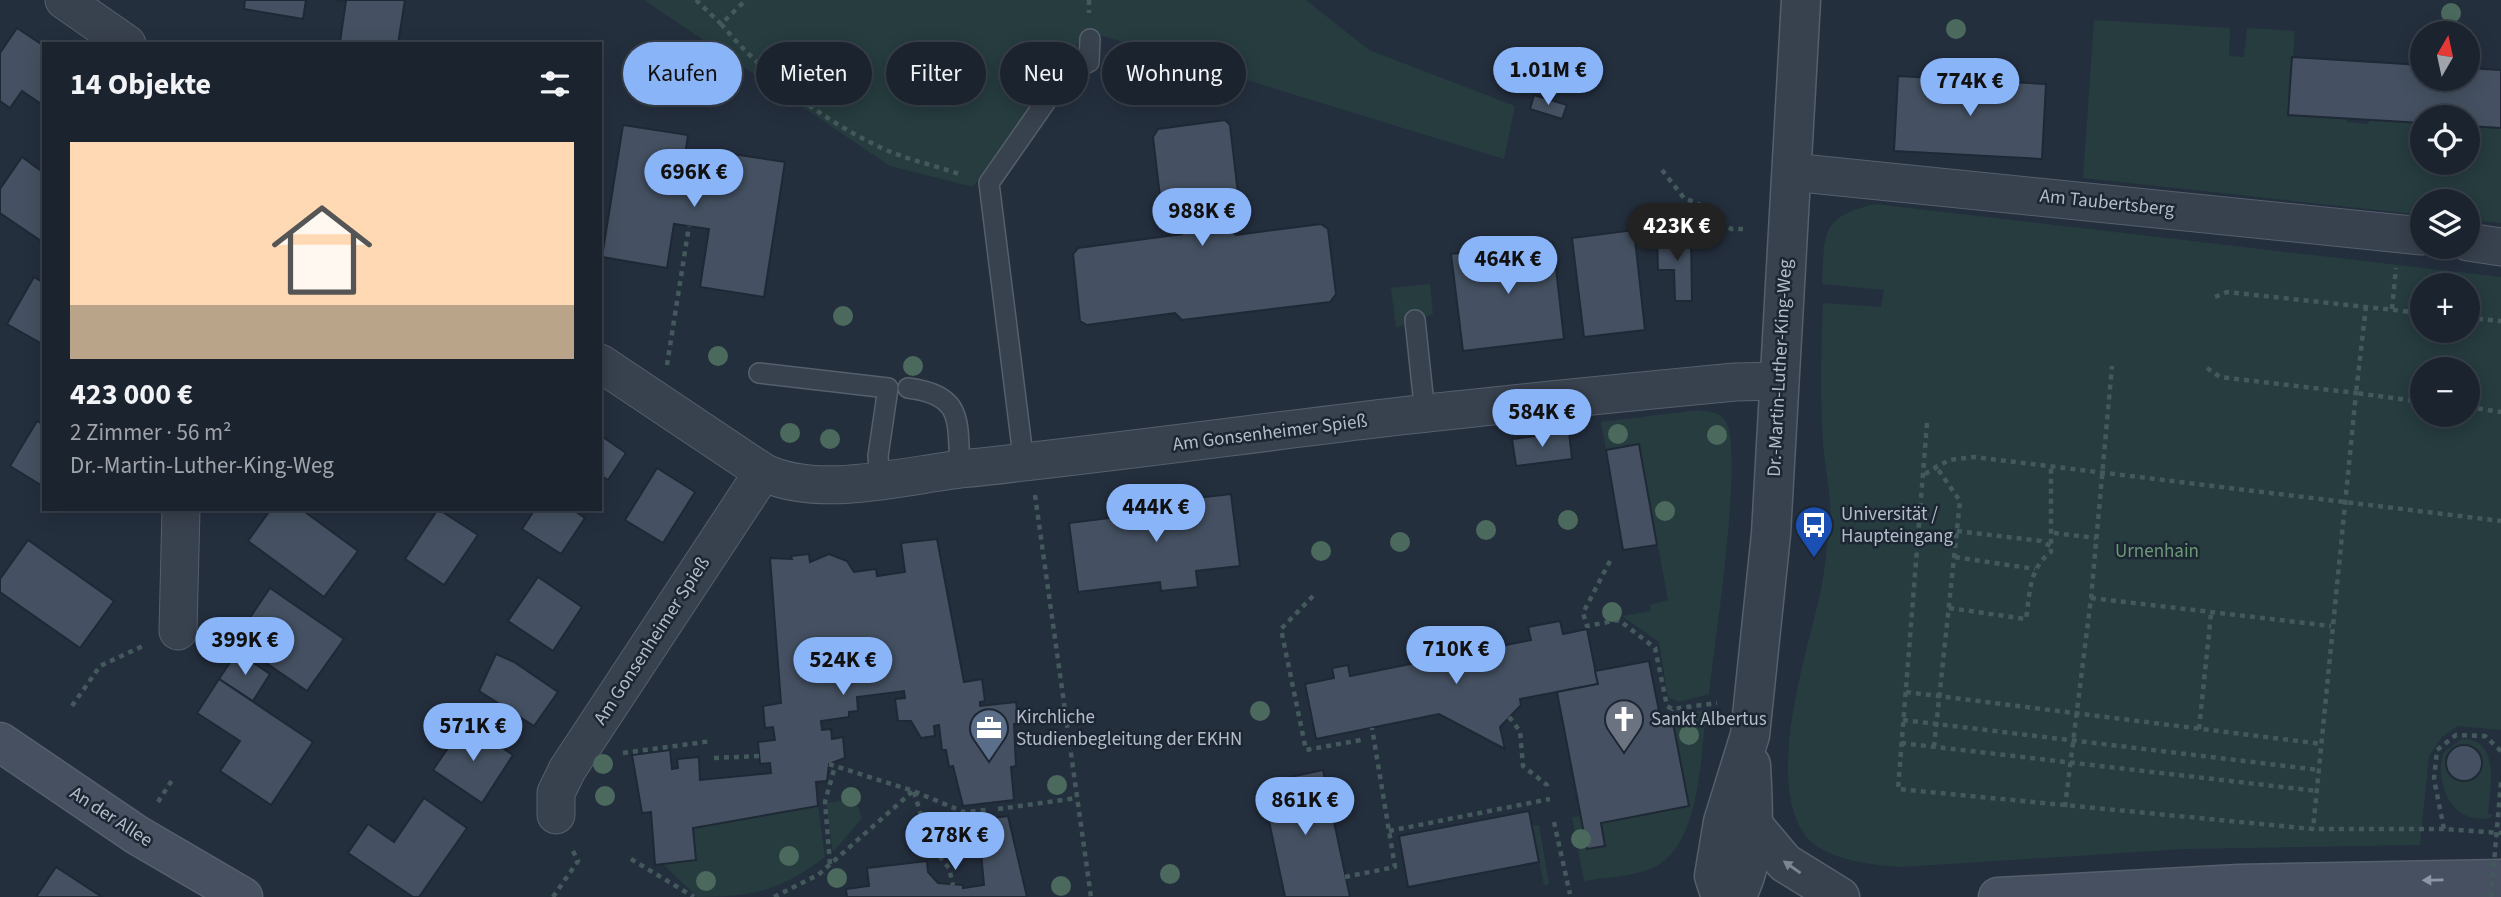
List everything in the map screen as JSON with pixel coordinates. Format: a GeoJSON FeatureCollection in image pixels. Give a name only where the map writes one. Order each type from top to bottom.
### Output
{"type":"FeatureCollection","features":[{"type":"Feature","properties":{"kind":"main road","name":"An der Allee"},"geometry":{"type":"LineString","coordinates":[[0,742],[137,835],[241,893]]}},
{"type":"Feature","properties":{"kind":"main road"},"geometry":{"type":"LineString","coordinates":[[1998,897],[2239,884],[2501,879]]}},
{"type":"Feature","properties":{"kind":"street"},"geometry":{"type":"LineString","coordinates":[[64,0],[124,42]]}},
{"type":"Feature","properties":{"kind":"street","name":"Dr.-Martin-Luther-King-Weg"},"geometry":{"type":"LineString","coordinates":[[1737,897],[1747,877],[1754,825],[1750,735],[1771,534],[1801,0]]}},
{"type":"Feature","properties":{"kind":"street","name":"Am Taubertsberg"},"geometry":{"type":"LineString","coordinates":[[1791,172],[2410,235]]}},
{"type":"Feature","properties":{"kind":"street"},"geometry":{"type":"LineString","coordinates":[[2480,244],[2501,247]]}},
{"type":"Feature","properties":{"kind":"street","name":"Am Gonsenheimer Spieß"},"geometry":{"type":"LineString","coordinates":[[602,364],[763,472],[784,482],[804,484],[960,470],[1028,474],[1425,414],[1735,382],[1780,381]]}},
{"type":"Feature","properties":{"kind":"street","name":"Am Gonsenheimer Spieß"},"geometry":{"type":"LineString","coordinates":[[556,814],[556,793],[577,754],[763,472]]}},
{"type":"Feature","properties":{"kind":"street"},"geometry":{"type":"LineString","coordinates":[[178,631],[181,511]]}},
{"type":"Feature","properties":{"kind":"street","name":"Dr.-Martin-Luther-King-Weg"},"geometry":{"type":"LineString","coordinates":[[1721,897],[1714,876],[1723,822],[1750,735]]}},
{"type":"Feature","properties":{"kind":"street"},"geometry":{"type":"LineString","coordinates":[[1754,825],[1785,863],[1840,897]]}},
{"type":"Feature","properties":{"kind":"lane"},"geometry":{"type":"LineString","coordinates":[[1028,474],[989,184],[1065,74],[1089,62],[1090,39]]}},
{"type":"Feature","properties":{"kind":"lane"},"geometry":{"type":"LineString","coordinates":[[1415,320],[1425,414]]}},
{"type":"Feature","properties":{"kind":"lane"},"geometry":{"type":"LineString","coordinates":[[759,373],[888,388],[878,456],[880,479]]}},
{"type":"Feature","properties":{"kind":"lane"},"geometry":{"type":"LineString","coordinates":[[908,388],[928,390],[950,403],[956,418],[960,470]]}},
{"type":"Feature","properties":{"kind":"path"},"geometry":{"type":"LineString","coordinates":[[696,0],[721,24],[753,62],[805,104],[886,150],[989,184]]}},
{"type":"Feature","properties":{"kind":"path"},"geometry":{"type":"LineString","coordinates":[[721,24],[746,0]]}},
{"type":"Feature","properties":{"kind":"path"},"geometry":{"type":"LineString","coordinates":[[1662,170],[1684,198],[1708,208],[1731,229],[1743,229]]}},
{"type":"Feature","properties":{"kind":"path"},"geometry":{"type":"LineString","coordinates":[[665,376],[689,226]]}},
{"type":"Feature","properties":{"kind":"path"},"geometry":{"type":"LineString","coordinates":[[2215,297],[2227,292],[2410,312]]}},
{"type":"Feature","properties":{"kind":"path"},"geometry":{"type":"LineString","coordinates":[[2313,829],[2366,306]]}},
{"type":"Feature","properties":{"kind":"path"},"geometry":{"type":"LineString","coordinates":[[2480,319],[2501,321]]}},
{"type":"Feature","properties":{"kind":"path"},"geometry":{"type":"LineString","coordinates":[[2065,807],[2074,714],[2091,598],[2112,366]]}},
{"type":"Feature","properties":{"kind":"path"},"geometry":{"type":"LineString","coordinates":[[2207,368],[2220,377],[2410,400]]}},
{"type":"Feature","properties":{"kind":"path"},"geometry":{"type":"LineString","coordinates":[[2480,409],[2501,412]]}},
{"type":"Feature","properties":{"kind":"path"},"geometry":{"type":"LineString","coordinates":[[1927,423],[1898,789],[2313,829],[2444,829],[2501,833]]}},
{"type":"Feature","properties":{"kind":"path"},"geometry":{"type":"LineString","coordinates":[[1924,475],[1935,465],[1975,457],[2501,521]]}},
{"type":"Feature","properties":{"kind":"path"},"geometry":{"type":"LineString","coordinates":[[1934,747],[1960,501],[1935,465]]}},
{"type":"Feature","properties":{"kind":"path"},"geometry":{"type":"LineString","coordinates":[[1949,608],[2026,619],[2035,569],[2051,552],[2052,547],[2051,467]]}},
{"type":"Feature","properties":{"kind":"path"},"geometry":{"type":"LineString","coordinates":[[1028,474],[1091,897]]}},
{"type":"Feature","properties":{"kind":"path"},"geometry":{"type":"LineString","coordinates":[[1957,531],[2041,541],[2052,547]]}},
{"type":"Feature","properties":{"kind":"path"},"geometry":{"type":"LineString","coordinates":[[2053,533],[2096,538]]}},
{"type":"Feature","properties":{"kind":"path"},"geometry":{"type":"LineString","coordinates":[[1955,557],[2035,569]]}},
{"type":"Feature","properties":{"kind":"path"},"geometry":{"type":"LineString","coordinates":[[1610,561],[1584,613],[1587,626],[1619,620],[1655,648],[1667,706],[1672,709],[1717,704]]}},
{"type":"Feature","properties":{"kind":"path"},"geometry":{"type":"LineString","coordinates":[[1313,596],[1281,629],[1306,750],[1361,740]]}},
{"type":"Feature","properties":{"kind":"path"},"geometry":{"type":"LineString","coordinates":[[2091,598],[2332,626]]}},
{"type":"Feature","properties":{"kind":"path"},"geometry":{"type":"LineString","coordinates":[[2199,729],[2211,614]]}},
{"type":"Feature","properties":{"kind":"path"},"geometry":{"type":"LineString","coordinates":[[72,706],[100,666],[178,631]]}},
{"type":"Feature","properties":{"kind":"path"},"geometry":{"type":"LineString","coordinates":[[1906,692],[2322,744]]}},
{"type":"Feature","properties":{"kind":"path"},"geometry":{"type":"LineString","coordinates":[[1666,719],[1672,709]]}},
{"type":"Feature","properties":{"kind":"path"},"geometry":{"type":"LineString","coordinates":[[1509,718],[1520,731],[1523,766],[1547,785],[1549,791]]}},
{"type":"Feature","properties":{"kind":"path"},"geometry":{"type":"LineString","coordinates":[[1903,720],[2319,770]]}},
{"type":"Feature","properties":{"kind":"path"},"geometry":{"type":"LineString","coordinates":[[1345,877],[1395,867],[1372,728]]}},
{"type":"Feature","properties":{"kind":"path"},"geometry":{"type":"LineString","coordinates":[[2444,829],[2434,779],[2437,750],[2456,735],[2472,734],[2486,736],[2501,751]]}},
{"type":"Feature","properties":{"kind":"path"},"geometry":{"type":"LineString","coordinates":[[577,754],[598,757],[712,741]]}},
{"type":"Feature","properties":{"kind":"path"},"geometry":{"type":"LineString","coordinates":[[1901,743],[2068,764],[2317,790]]}},
{"type":"Feature","properties":{"kind":"path"},"geometry":{"type":"LineString","coordinates":[[714,758],[760,755]]}},
{"type":"Feature","properties":{"kind":"path"},"geometry":{"type":"LineString","coordinates":[[830,864],[825,802],[832,765],[913,791],[964,813],[986,810]]}},
{"type":"Feature","properties":{"kind":"path"},"geometry":{"type":"LineString","coordinates":[[158,802],[174,777]]}},
{"type":"Feature","properties":{"kind":"path"},"geometry":{"type":"LineString","coordinates":[[2491,897],[2501,782]]}},
{"type":"Feature","properties":{"kind":"path"},"geometry":{"type":"LineString","coordinates":[[774,897],[818,875],[913,791]]}},
{"type":"Feature","properties":{"kind":"path"},"geometry":{"type":"LineString","coordinates":[[913,791],[930,845],[949,868],[953,886]]}},
{"type":"Feature","properties":{"kind":"path"},"geometry":{"type":"LineString","coordinates":[[998,809],[1077,798]]}},
{"type":"Feature","properties":{"kind":"path"},"geometry":{"type":"LineString","coordinates":[[1389,831],[1550,799]]}},
{"type":"Feature","properties":{"kind":"path"},"geometry":{"type":"LineString","coordinates":[[553,897],[578,861],[556,814]]}},
{"type":"Feature","properties":{"kind":"path"},"geometry":{"type":"LineString","coordinates":[[1554,821],[1570,894]]}},
{"type":"Feature","properties":{"kind":"path"},"geometry":{"type":"LineString","coordinates":[[631,859],[694,897]]}},
{"type":"Feature","properties":{"kind":"green space"},"geometry":{"type":"Polygon","coordinates":[[[644,0],[1306,0],[1369,50],[1515,106],[1504,159],[1246,80],[1246,42],[1123,42],[1087,31],[1079,42],[1000,42],[1000,105],[1033,105],[973,187],[890,166],[800,105],[872,105],[872,42],[756,42],[756,76],[742,66],[742,42],[706,42],[644,0]]]}},
{"type":"Feature","properties":{"kind":"green space"},"geometry":{"type":"Polygon","coordinates":[[[2094,20],[2230,28],[2229,56],[2244,57],[2247,28],[2295,31],[2288,115],[2347,118],[2347,122],[2368,124],[2370,120],[2410,122],[2410,175],[2480,175],[2480,127],[2501,128],[2501,223],[2480,221],[2480,189],[2410,189],[2410,214],[2083,178],[2094,20]]]}},
{"type":"Feature","properties":{"kind":"green space","name":"Urnenhain"},"geometry":{"type":"Polygon","coordinates":[[[1875,204],[2467,273],[2410,273],[2410,343],[2480,343],[2480,275],[2501,277],[2501,730],[2458,726],[2442,737],[2429,756],[2420,845],[2184,849],[1900,867],[1845,858],[1810,841],[1803,832],[1793,808],[1788,780],[1792,717],[1821,589],[1830,520],[1821,406],[1823,303],[1881,307],[1884,290],[1822,284],[1825,240],[1834,222],[1844,215],[1875,204]]]}},
{"type":"Feature","properties":{"kind":"green space"},"geometry":{"type":"Polygon","coordinates":[[[1430,284],[1433,314],[1396,328],[1391,288],[1430,284]]]}},
{"type":"Feature","properties":{"kind":"green space"},"geometry":{"type":"Polygon","coordinates":[[[1698,410],[1717,414],[1726,422],[1731,440],[1730,509],[1709,694],[1679,702],[1668,697],[1659,642],[1622,616],[1651,611],[1650,605],[1668,600],[1639,445],[1606,450],[1601,422],[1698,410]]]}},
{"type":"Feature","properties":{"kind":"green space"},"geometry":{"type":"Polygon","coordinates":[[[1707,709],[1700,772],[1691,817],[1683,837],[1672,853],[1658,865],[1641,872],[1584,881],[1572,817],[1581,816],[1588,849],[1605,845],[1601,823],[1689,806],[1672,718],[1707,709]]]}},
{"type":"Feature","properties":{"kind":"green space"},"geometry":{"type":"Polygon","coordinates":[[[2462,739],[2474,741],[2483,747],[2488,756],[2491,779],[2488,814],[2493,815],[2490,818],[2465,815],[2456,809],[2444,789],[2441,777],[2443,753],[2462,739]]]}},
{"type":"Feature","properties":{"kind":"green space"},"geometry":{"type":"Polygon","coordinates":[[[855,799],[862,818],[833,852],[826,803],[855,799]]]}},
{"type":"Feature","properties":{"kind":"green space"},"geometry":{"type":"Polygon","coordinates":[[[818,806],[825,857],[780,885],[734,896],[697,897],[663,864],[696,860],[693,828],[818,806]]]}},
{"type":"Feature","properties":{"kind":"green space"},"geometry":{"type":"Polygon","coordinates":[[[1539,825],[1549,884],[1544,885],[1532,826],[1539,825]]]}},
{"type":"Feature","properties":{"kind":"building"},"geometry":{"type":"Polygon","coordinates":[[[245,0],[306,0],[303,19],[244,9],[245,0]]]}},
{"type":"Feature","properties":{"kind":"building"},"geometry":{"type":"Polygon","coordinates":[[[337,0],[405,0],[398,42],[340,42],[346,1],[337,0]]]}},
{"type":"Feature","properties":{"kind":"building"},"geometry":{"type":"Polygon","coordinates":[[[17,28],[42,45],[42,105],[22,91],[10,108],[0,101],[0,53],[17,28]]]}},
{"type":"Feature","properties":{"kind":"building"},"geometry":{"type":"Polygon","coordinates":[[[2292,57],[2410,64],[2410,91],[2480,91],[2480,69],[2501,70],[2501,128],[2480,127],[2480,105],[2410,105],[2410,122],[2288,115],[2292,57]]]}},
{"type":"Feature","properties":{"kind":"building"},"geometry":{"type":"Polygon","coordinates":[[[1898,76],[2046,84],[2042,159],[1894,151],[1898,76]]]}},
{"type":"Feature","properties":{"kind":"building"},"geometry":{"type":"Polygon","coordinates":[[[1534,95],[1567,105],[1562,119],[1530,109],[1534,95]]]}},
{"type":"Feature","properties":{"kind":"building"},"geometry":{"type":"Polygon","coordinates":[[[1225,120],[1230,125],[1238,194],[1233,202],[1215,204],[1219,229],[1227,228],[1236,235],[1321,224],[1328,229],[1336,294],[1330,302],[1182,320],[1175,313],[1087,325],[1080,321],[1073,254],[1078,248],[1182,234],[1187,227],[1197,225],[1194,207],[1168,210],[1161,205],[1153,137],[1158,129],[1225,120]]]}},
{"type":"Feature","properties":{"kind":"building"},"geometry":{"type":"Polygon","coordinates":[[[623,125],[688,135],[683,170],[716,175],[719,152],[785,162],[764,297],[700,287],[709,229],[674,224],[667,268],[602,257],[623,125]]]}},
{"type":"Feature","properties":{"kind":"building"},"geometry":{"type":"Polygon","coordinates":[[[22,157],[42,172],[42,242],[0,213],[0,189],[22,157]]]}},
{"type":"Feature","properties":{"kind":"building"},"geometry":{"type":"Polygon","coordinates":[[[1634,230],[1645,330],[1584,337],[1572,238],[1634,230]]]}},
{"type":"Feature","properties":{"kind":"building"},"geometry":{"type":"Polygon","coordinates":[[[1691,235],[1692,301],[1675,301],[1674,270],[1658,270],[1657,236],[1691,235]]]}},
{"type":"Feature","properties":{"kind":"building"},"geometry":{"type":"Polygon","coordinates":[[[1553,242],[1564,339],[1463,351],[1451,254],[1553,242]]]}},
{"type":"Feature","properties":{"kind":"building"},"geometry":{"type":"Polygon","coordinates":[[[34,277],[42,282],[42,344],[7,324],[34,277]]]}},
{"type":"Feature","properties":{"kind":"building"},"geometry":{"type":"Polygon","coordinates":[[[37,421],[42,424],[42,486],[10,466],[37,421]]]}},
{"type":"Feature","properties":{"kind":"building"},"geometry":{"type":"Polygon","coordinates":[[[1569,432],[1572,459],[1516,466],[1512,439],[1569,432]]]}},
{"type":"Feature","properties":{"kind":"building"},"geometry":{"type":"Polygon","coordinates":[[[602,436],[626,453],[608,480],[602,476],[602,436]]]}},
{"type":"Feature","properties":{"kind":"building"},"geometry":{"type":"Polygon","coordinates":[[[1639,444],[1657,545],[1623,550],[1606,450],[1639,444]]]}},
{"type":"Feature","properties":{"kind":"building"},"geometry":{"type":"Polygon","coordinates":[[[657,468],[695,492],[663,543],[625,520],[657,468]]]}},
{"type":"Feature","properties":{"kind":"building"},"geometry":{"type":"Polygon","coordinates":[[[1231,494],[1240,566],[1196,571],[1198,587],[1161,591],[1160,582],[1078,592],[1069,523],[1110,518],[1109,508],[1231,494]]]}},
{"type":"Feature","properties":{"kind":"building"},"geometry":{"type":"Polygon","coordinates":[[[270,511],[304,511],[358,551],[324,597],[248,541],[270,511]]]}},
{"type":"Feature","properties":{"kind":"building"},"geometry":{"type":"Polygon","coordinates":[[[437,511],[441,511],[478,535],[444,585],[405,559],[437,511]]]}},
{"type":"Feature","properties":{"kind":"building"},"geometry":{"type":"Polygon","coordinates":[[[534,511],[575,511],[585,518],[561,554],[522,529],[534,511]]]}},
{"type":"Feature","properties":{"kind":"building"},"geometry":{"type":"Polygon","coordinates":[[[1813,526],[1822,526],[1821,550],[1811,549],[1813,526]]]}},
{"type":"Feature","properties":{"kind":"building"},"geometry":{"type":"Polygon","coordinates":[[[937,539],[964,682],[982,679],[985,701],[980,702],[980,706],[1016,702],[1019,724],[1014,724],[1016,766],[1011,767],[1014,800],[963,806],[953,766],[949,767],[946,750],[942,750],[939,725],[934,726],[935,736],[921,738],[911,721],[898,721],[895,699],[905,698],[904,691],[857,697],[858,711],[849,712],[849,717],[821,721],[822,730],[831,729],[832,739],[843,737],[845,758],[829,764],[827,781],[816,782],[818,806],[693,828],[696,860],[655,865],[651,812],[642,813],[632,755],[670,750],[672,769],[678,768],[677,759],[699,757],[700,780],[771,773],[770,763],[760,764],[758,742],[775,740],[773,727],[765,728],[763,706],[781,703],[770,558],[792,559],[791,556],[809,554],[810,562],[829,554],[847,561],[854,572],[876,569],[877,576],[905,572],[901,543],[937,539]]]}},
{"type":"Feature","properties":{"kind":"building"},"geometry":{"type":"Polygon","coordinates":[[[28,540],[114,601],[80,648],[0,592],[0,579],[28,540]]]}},
{"type":"Feature","properties":{"kind":"building"},"geometry":{"type":"Polygon","coordinates":[[[538,577],[582,607],[553,651],[508,621],[538,577]]]}},
{"type":"Feature","properties":{"kind":"building"},"geometry":{"type":"Polygon","coordinates":[[[270,588],[344,639],[307,691],[234,641],[270,588]]]}},
{"type":"Feature","properties":{"kind":"building"},"geometry":{"type":"Polygon","coordinates":[[[1560,621],[1563,634],[1587,629],[1598,684],[1520,699],[1521,705],[1500,727],[1505,749],[1439,714],[1316,739],[1305,684],[1334,678],[1332,668],[1348,665],[1350,676],[1531,640],[1528,627],[1560,621]]]}},
{"type":"Feature","properties":{"kind":"building"},"geometry":{"type":"Polygon","coordinates":[[[237,652],[270,674],[253,701],[219,679],[237,652]]]}},
{"type":"Feature","properties":{"kind":"building"},"geometry":{"type":"Polygon","coordinates":[[[496,654],[514,662],[558,692],[534,726],[479,691],[496,654]]]}},
{"type":"Feature","properties":{"kind":"building","name":"Sankt Albertus"},"geometry":{"type":"Polygon","coordinates":[[[1649,661],[1661,721],[1672,718],[1689,806],[1601,823],[1605,846],[1587,849],[1557,692],[1598,684],[1595,671],[1649,661]]]}},
{"type":"Feature","properties":{"kind":"building"},"geometry":{"type":"Polygon","coordinates":[[[219,679],[313,742],[271,805],[220,771],[240,741],[197,713],[219,679]]]}},
{"type":"Feature","properties":{"kind":"building"},"geometry":{"type":"Polygon","coordinates":[[[465,723],[513,755],[482,803],[433,770],[465,723]]]}},
{"type":"Feature","properties":{"kind":"building"},"geometry":{"type":"Polygon","coordinates":[[[2464,745],[2476,751],[2482,763],[2476,775],[2464,781],[2452,775],[2446,763],[2452,751],[2464,745]]]}},
{"type":"Feature","properties":{"kind":"building"},"geometry":{"type":"Polygon","coordinates":[[[1323,770],[1350,897],[1285,897],[1261,783],[1323,770]]]}},
{"type":"Feature","properties":{"kind":"building"},"geometry":{"type":"Polygon","coordinates":[[[424,798],[467,828],[419,897],[413,897],[348,853],[368,824],[394,842],[424,798]]]}},
{"type":"Feature","properties":{"kind":"building"},"geometry":{"type":"Polygon","coordinates":[[[1529,811],[1539,862],[1408,887],[1399,836],[1529,811]]]}},
{"type":"Feature","properties":{"kind":"building"},"geometry":{"type":"Polygon","coordinates":[[[1008,816],[1027,897],[847,897],[846,889],[869,886],[867,868],[927,861],[928,872],[938,883],[963,885],[963,888],[984,885],[978,820],[1008,816]]]}},
{"type":"Feature","properties":{"kind":"building"},"geometry":{"type":"Polygon","coordinates":[[[56,867],[102,897],[36,897],[56,867]]]}},
{"type":"Feature","properties":{"kind":"place","name":"Universität / Haupteingang"},"geometry":{"type":"Point","coordinates":[1814,559]}},
{"type":"Feature","properties":{"kind":"place","name":"Sankt Albertus"},"geometry":{"type":"Point","coordinates":[1624,753]}},
{"type":"Feature","properties":{"kind":"place","name":"Kirchliche Studienbegleitung der EKHN"},"geometry":{"type":"Point","coordinates":[989,762]}}]}
